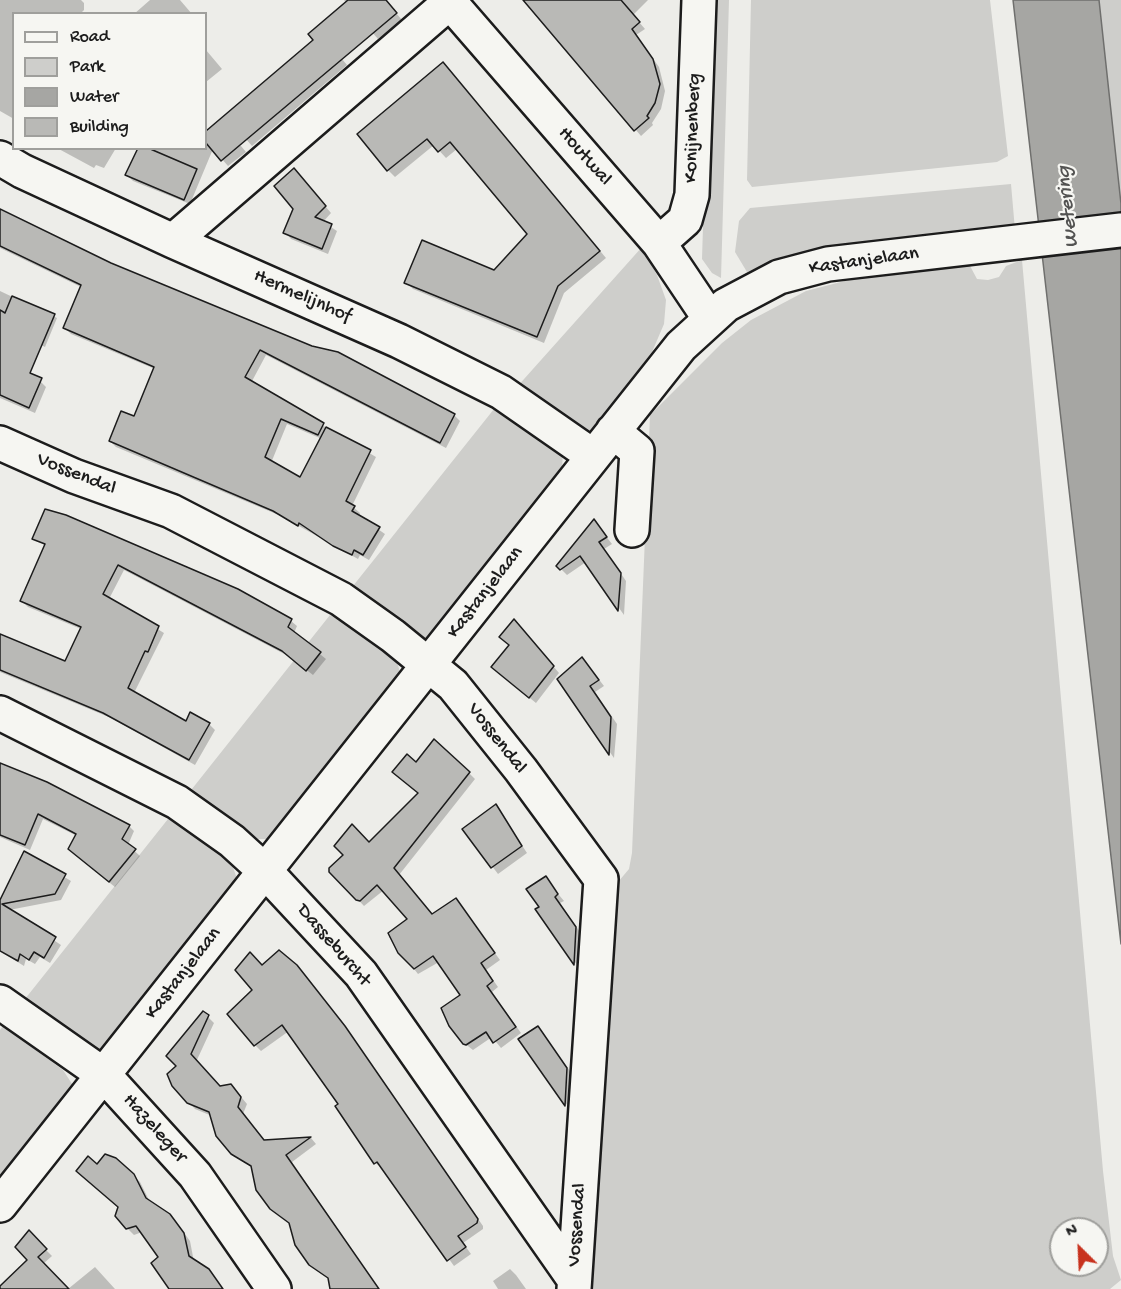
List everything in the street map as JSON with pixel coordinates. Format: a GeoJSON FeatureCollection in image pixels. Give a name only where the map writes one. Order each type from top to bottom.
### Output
{"type":"FeatureCollection","features":[{"type":"Feature","properties":{"kind":"street","name":"Konijnenberg"},"geometry":{"type":"LineString","coordinates":[[660,243],[685,219],[692,195],[699,0]]}},
{"type":"Feature","properties":{"kind":"street","name":"Houtwal"},"geometry":{"type":"LineString","coordinates":[[173,241],[449,1],[660,243],[710,319]]}},
{"type":"Feature","properties":{"kind":"street","name":"Hermelijnhof"},"geometry":{"type":"LineString","coordinates":[[0,158],[22,171],[173,241],[399,341],[501,392],[593,456]]}},
{"type":"Feature","properties":{"kind":"street","name":"Kastanjelaan"},"geometry":{"type":"LineString","coordinates":[[0,1205],[681,346],[726,305],[779,277],[828,264],[1121,230]]}},
{"type":"Feature","properties":{"kind":"street"},"geometry":{"type":"LineString","coordinates":[[613,431],[637,451],[632,530]]}},
{"type":"Feature","properties":{"kind":"street","name":"Vossendal"},"geometry":{"type":"LineString","coordinates":[[0,443],[74,476],[171,511],[341,599],[430,664],[453,686],[601,879],[574,1284]]}},
{"type":"Feature","properties":{"kind":"street","name":"Dasseburcht"},"geometry":{"type":"LineString","coordinates":[[0,713],[177,802],[232,841],[266,872],[361,974],[574,1284]]}},
{"type":"Feature","properties":{"kind":"street","name":"Hazeleger"},"geometry":{"type":"LineString","coordinates":[[0,1002],[104,1075],[195,1175],[274,1289]]}},
{"type":"Feature","properties":{"kind":"green space"},"geometry":{"type":"Polygon","coordinates":[[[710,0],[729,0],[721,278],[712,273],[702,259],[710,0]]]}},
{"type":"Feature","properties":{"kind":"green space"},"geometry":{"type":"Polygon","coordinates":[[[751,0],[990,0],[1008,156],[997,162],[752,187],[747,180],[751,0]]]}},
{"type":"Feature","properties":{"kind":"green space"},"geometry":{"type":"Polygon","coordinates":[[[1099,0],[1121,0],[1121,204],[1099,0]]]}},
{"type":"Feature","properties":{"kind":"green space"},"geometry":{"type":"Polygon","coordinates":[[[1011,184],[1015,230],[785,256],[747,272],[735,252],[739,221],[750,208],[1011,184]]]}},
{"type":"Feature","properties":{"kind":"green space"},"geometry":{"type":"Polygon","coordinates":[[[642,247],[657,275],[666,300],[664,324],[652,352],[586,438],[516,388],[642,247]]]}},
{"type":"Feature","properties":{"kind":"green space"},"geometry":{"type":"Polygon","coordinates":[[[1022,260],[1108,1217],[1049,1217],[1049,1277],[1109,1277],[1109,1222],[1113,1256],[1121,1280],[1110,1289],[589,1289],[610,950],[617,913],[618,882],[629,869],[632,853],[650,415],[722,343],[751,320],[806,291],[864,276],[969,264],[977,279],[988,280],[999,277],[1006,266],[1022,260]]]}},
{"type":"Feature","properties":{"kind":"green space"},"geometry":{"type":"Polygon","coordinates":[[[494,409],[556,444],[563,454],[562,467],[552,490],[429,645],[349,591],[494,409]]]}},
{"type":"Feature","properties":{"kind":"green space"},"geometry":{"type":"Polygon","coordinates":[[[330,615],[380,645],[397,662],[400,672],[397,685],[275,839],[249,839],[184,799],[330,615]]]}},
{"type":"Feature","properties":{"kind":"green space"},"geometry":{"type":"Polygon","coordinates":[[[168,819],[214,845],[231,862],[239,884],[105,1053],[94,1053],[21,1004],[168,819]]]}},
{"type":"Feature","properties":{"kind":"green space"},"geometry":{"type":"Polygon","coordinates":[[[3,1026],[63,1070],[76,1090],[0,1185],[0,1030],[3,1026]]]}},
{"type":"Feature","properties":{"kind":"water","name":"Wetering"},"geometry":{"type":"Polygon","coordinates":[[[1013,0],[1099,0],[1121,204],[1121,944],[1013,0]]]}},
{"type":"Feature","properties":{"kind":"building"},"geometry":{"type":"Polygon","coordinates":[[[348,0],[386,0],[397,13],[221,161],[207,144],[207,130],[313,40],[308,34],[348,0]]]}},
{"type":"Feature","properties":{"kind":"building"},"geometry":{"type":"Polygon","coordinates":[[[523,0],[621,0],[640,22],[632,29],[653,59],[660,84],[655,103],[647,116],[649,118],[634,131],[523,0]]]}},
{"type":"Feature","properties":{"kind":"building"},"geometry":{"type":"Polygon","coordinates":[[[443,62],[600,251],[558,286],[537,337],[404,283],[422,240],[494,270],[527,234],[450,142],[438,152],[427,139],[387,171],[357,134],[443,62]]]}},
{"type":"Feature","properties":{"kind":"building"},"geometry":{"type":"Polygon","coordinates":[[[137,150],[153,150],[197,169],[184,200],[125,175],[137,150]]]}},
{"type":"Feature","properties":{"kind":"building"},"geometry":{"type":"Polygon","coordinates":[[[294,168],[326,206],[315,217],[332,224],[322,249],[283,233],[293,209],[274,186],[294,168]]]}},
{"type":"Feature","properties":{"kind":"building"},"geometry":{"type":"Polygon","coordinates":[[[0,209],[111,263],[312,346],[338,352],[455,414],[440,443],[260,350],[245,377],[324,423],[318,435],[281,419],[265,457],[300,477],[326,427],[371,450],[346,501],[355,506],[352,511],[380,527],[363,555],[354,550],[352,555],[333,546],[299,523],[298,526],[273,511],[109,441],[121,411],[134,416],[154,367],[63,328],[81,285],[0,246],[0,209]]]}},
{"type":"Feature","properties":{"kind":"building"},"geometry":{"type":"Polygon","coordinates":[[[12,296],[55,314],[30,373],[42,378],[29,408],[0,395],[0,310],[5,313],[12,296]]]}},
{"type":"Feature","properties":{"kind":"building"},"geometry":{"type":"Polygon","coordinates":[[[45,509],[66,515],[238,589],[292,619],[288,627],[321,652],[306,671],[282,651],[118,565],[103,594],[159,626],[128,688],[186,721],[190,712],[210,723],[189,760],[103,713],[0,670],[0,634],[65,661],[81,627],[20,601],[45,544],[32,539],[45,509]]]}},
{"type":"Feature","properties":{"kind":"building"},"geometry":{"type":"Polygon","coordinates":[[[594,519],[607,537],[599,542],[621,573],[618,611],[580,556],[560,570],[556,566],[594,519]]]}},
{"type":"Feature","properties":{"kind":"building"},"geometry":{"type":"Polygon","coordinates":[[[514,619],[554,666],[529,698],[491,667],[509,645],[499,637],[514,619]]]}},
{"type":"Feature","properties":{"kind":"building"},"geometry":{"type":"Polygon","coordinates":[[[582,657],[599,680],[590,686],[611,717],[609,755],[557,679],[582,657]]]}},
{"type":"Feature","properties":{"kind":"building"},"geometry":{"type":"Polygon","coordinates":[[[434,739],[470,772],[394,868],[432,914],[456,898],[495,953],[481,963],[493,981],[487,986],[516,1027],[493,1043],[486,1032],[466,1045],[463,1044],[449,1026],[441,1008],[460,995],[433,956],[414,969],[398,953],[388,933],[407,919],[377,885],[360,901],[356,900],[329,872],[329,868],[343,855],[334,846],[352,824],[369,842],[418,793],[392,772],[407,754],[416,762],[434,739]]]}},
{"type":"Feature","properties":{"kind":"building"},"geometry":{"type":"Polygon","coordinates":[[[0,763],[47,782],[130,825],[122,839],[136,849],[109,882],[68,849],[76,834],[38,814],[25,845],[0,835],[0,763]]]}},
{"type":"Feature","properties":{"kind":"building"},"geometry":{"type":"Polygon","coordinates":[[[496,804],[522,846],[491,868],[462,829],[496,804]]]}},
{"type":"Feature","properties":{"kind":"building"},"geometry":{"type":"Polygon","coordinates":[[[24,851],[66,874],[55,894],[2,904],[56,937],[44,958],[34,952],[29,960],[20,954],[18,961],[0,951],[0,900],[24,851]]]}},
{"type":"Feature","properties":{"kind":"building"},"geometry":{"type":"Polygon","coordinates":[[[546,876],[558,894],[555,897],[576,927],[574,965],[535,909],[539,907],[526,889],[546,876]]]}},
{"type":"Feature","properties":{"kind":"building"},"geometry":{"type":"Polygon","coordinates":[[[279,950],[297,965],[345,1026],[478,1219],[477,1223],[458,1236],[466,1247],[447,1261],[377,1162],[374,1164],[335,1106],[338,1104],[282,1025],[254,1046],[227,1014],[252,990],[235,970],[250,952],[262,965],[279,950]]]}},
{"type":"Feature","properties":{"kind":"building"},"geometry":{"type":"Polygon","coordinates":[[[203,1011],[209,1015],[191,1054],[220,1086],[231,1084],[241,1097],[238,1107],[264,1140],[311,1137],[286,1155],[379,1289],[330,1289],[328,1278],[309,1265],[295,1245],[289,1223],[270,1209],[256,1190],[251,1166],[231,1154],[216,1136],[209,1112],[187,1103],[172,1086],[167,1074],[176,1066],[166,1056],[203,1011]]]}},
{"type":"Feature","properties":{"kind":"building"},"geometry":{"type":"Polygon","coordinates":[[[538,1026],[567,1068],[565,1106],[518,1039],[538,1026]]]}},
{"type":"Feature","properties":{"kind":"building"},"geometry":{"type":"Polygon","coordinates":[[[105,1154],[116,1158],[134,1174],[146,1198],[170,1214],[184,1233],[189,1256],[209,1269],[223,1289],[169,1289],[151,1263],[158,1257],[136,1226],[126,1229],[115,1216],[118,1207],[76,1171],[88,1156],[97,1164],[105,1154]]]}},
{"type":"Feature","properties":{"kind":"building"},"geometry":{"type":"Polygon","coordinates":[[[29,1230],[47,1249],[38,1257],[69,1289],[0,1289],[0,1286],[27,1260],[15,1247],[29,1230]]]}}]}
